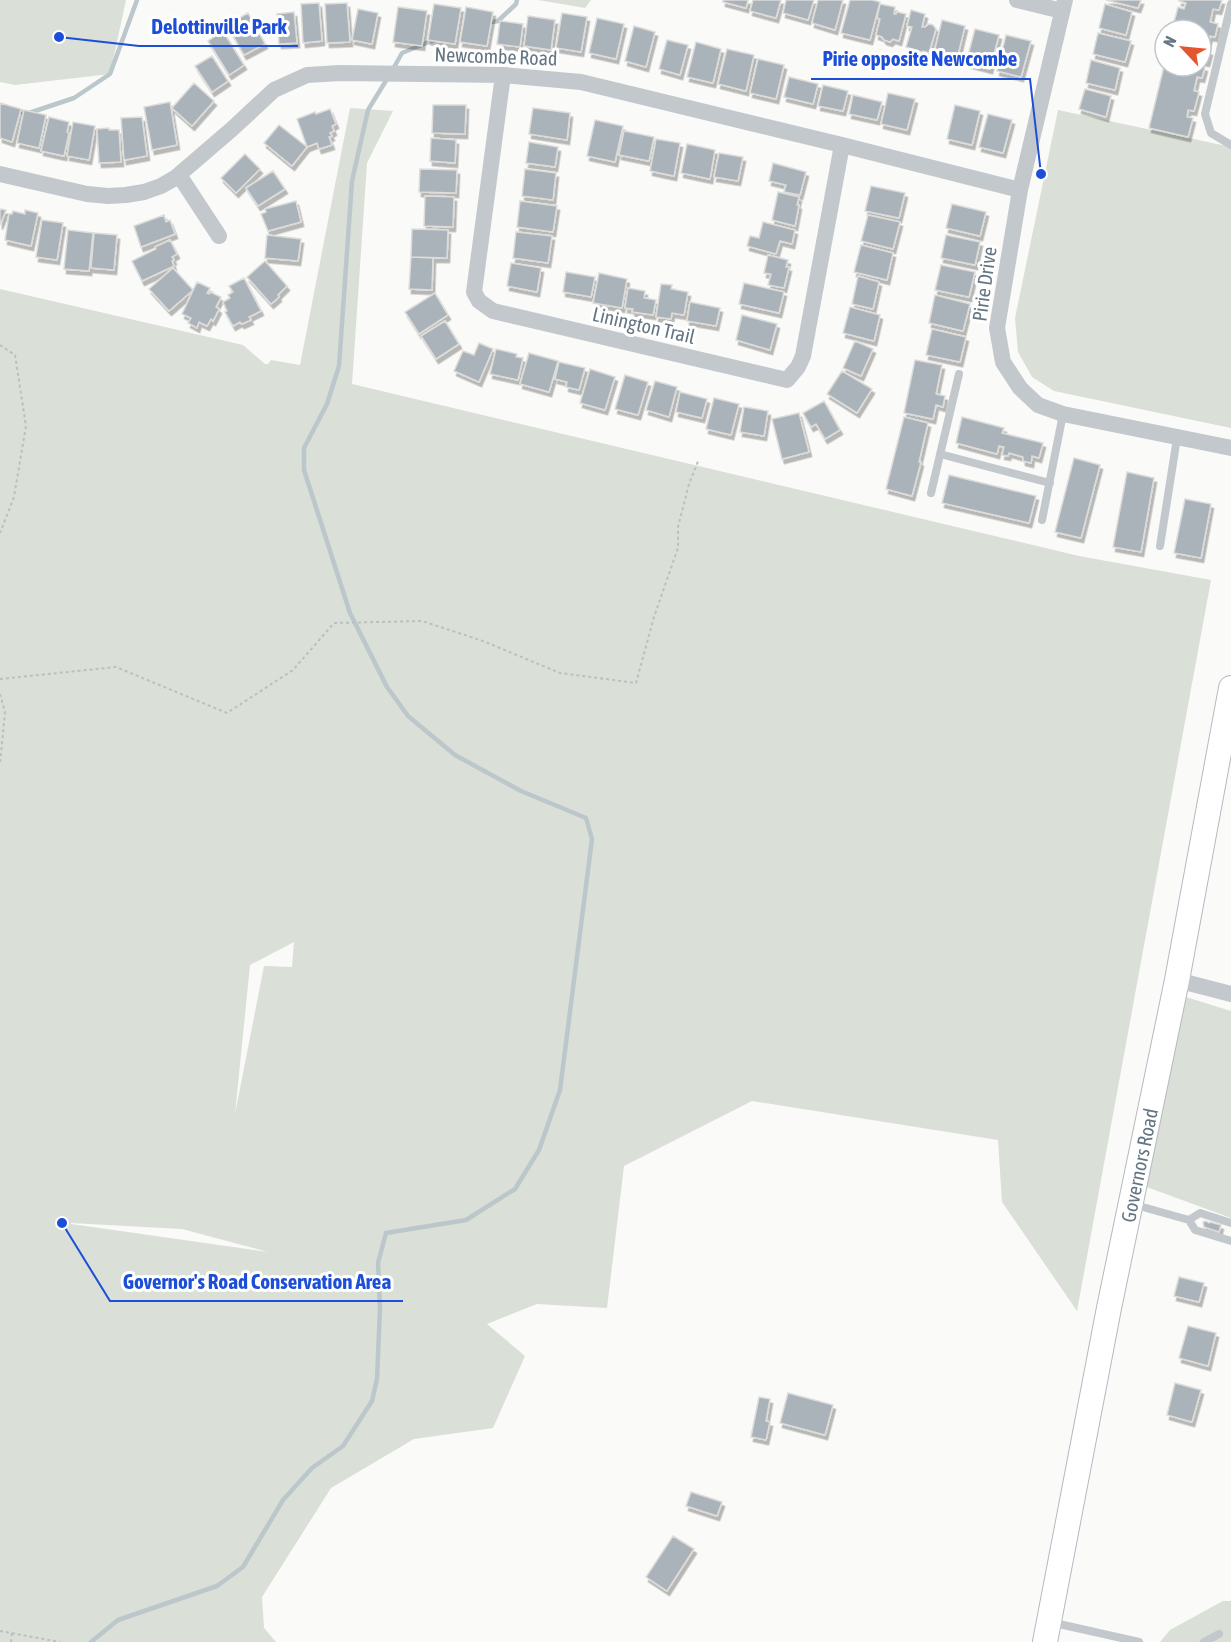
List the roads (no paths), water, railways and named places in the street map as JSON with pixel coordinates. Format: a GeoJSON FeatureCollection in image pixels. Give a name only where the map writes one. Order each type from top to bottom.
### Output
{"type":"FeatureCollection","features":[{"type":"Feature","properties":{"kind":"main road","name":"Governors Road"},"geometry":{"type":"LineString","coordinates":[[1048,1632],[1130,1203],[1177,980],[1231,688]]}},
{"type":"Feature","properties":{"kind":"street"},"geometry":{"type":"LineString","coordinates":[[1017,0],[1064,6]]}},
{"type":"Feature","properties":{"kind":"street","name":"Pirie Drive"},"geometry":{"type":"LineString","coordinates":[[1064,6],[1020,190],[997,328],[1003,363],[1020,388],[1038,405],[1063,414],[1231,448]]}},
{"type":"Feature","properties":{"kind":"street","name":"Newcombe Road"},"geometry":{"type":"LineString","coordinates":[[0,174],[87,194],[108,196],[144,192],[161,186],[179,175],[274,90],[307,75],[340,73],[503,75],[580,82],[1020,190]]}},
{"type":"Feature","properties":{"kind":"street","name":"Linington Trail"},"geometry":{"type":"LineString","coordinates":[[503,75],[474,292],[479,301],[493,311],[787,380],[798,367],[803,356],[842,145]]}},
{"type":"Feature","properties":{"kind":"street"},"geometry":{"type":"LineString","coordinates":[[179,175],[219,236]]}},
{"type":"Feature","properties":{"kind":"street"},"geometry":{"type":"LineString","coordinates":[[1177,980],[1231,994]]}},
{"type":"Feature","properties":{"kind":"lane"},"geometry":{"type":"LineString","coordinates":[[1231,4],[1205,114],[1211,133],[1231,145]]}},
{"type":"Feature","properties":{"kind":"lane"},"geometry":{"type":"LineString","coordinates":[[930,493],[959,374]]}},
{"type":"Feature","properties":{"kind":"lane"},"geometry":{"type":"LineString","coordinates":[[1042,520],[1063,414]]}},
{"type":"Feature","properties":{"kind":"lane"},"geometry":{"type":"LineString","coordinates":[[1160,546],[1177,438]]}},
{"type":"Feature","properties":{"kind":"lane"},"geometry":{"type":"LineString","coordinates":[[940,454],[1050,483]]}},
{"type":"Feature","properties":{"kind":"lane"},"geometry":{"type":"LineString","coordinates":[[1130,1203],[1189,1220],[1195,1230],[1231,1240]]}},
{"type":"Feature","properties":{"kind":"lane"},"geometry":{"type":"LineString","coordinates":[[1189,1220],[1200,1213],[1231,1223]]}},
{"type":"Feature","properties":{"kind":"lane"},"geometry":{"type":"LineString","coordinates":[[1048,1632],[1139,1642]]}},
{"type":"Feature","properties":{"kind":"lane"},"geometry":{"type":"LineString","coordinates":[[1204,1642],[1219,1634]]}},
{"type":"Feature","properties":{"kind":"waterway"},"geometry":{"type":"LineString","coordinates":[[15,111],[29,113],[74,98],[110,74],[137,0]]}},
{"type":"Feature","properties":{"kind":"waterway"},"geometry":{"type":"LineString","coordinates":[[486,23],[498,21],[516,4],[517,0]]}},
{"type":"Feature","properties":{"kind":"waterway"},"geometry":{"type":"LineString","coordinates":[[393,69],[402,53],[436,39]]}},
{"type":"Feature","properties":{"kind":"waterway"},"geometry":{"type":"LineString","coordinates":[[91,1642],[118,1620],[217,1586],[243,1567],[283,1500],[312,1468],[343,1446],[372,1401],[377,1379],[380,1308],[378,1263],[386,1233],[466,1220],[515,1189],[539,1150],[560,1090],[592,839],[586,818],[521,791],[455,755],[408,716],[387,687],[350,613],[304,470],[304,448],[327,404],[339,366],[352,181],[368,110],[387,79]]}},
{"type":"Feature","properties":{"kind":"place","name":"Delottinville Park"},"geometry":{"type":"Point","coordinates":[59,37]}},
{"type":"Feature","properties":{"kind":"place","name":"Pirie opposite Newcombe"},"geometry":{"type":"Point","coordinates":[1041,174]}},
{"type":"Feature","properties":{"kind":"place","name":"Governor's Road Conservation Area"},"geometry":{"type":"Point","coordinates":[62,1223]}}]}
